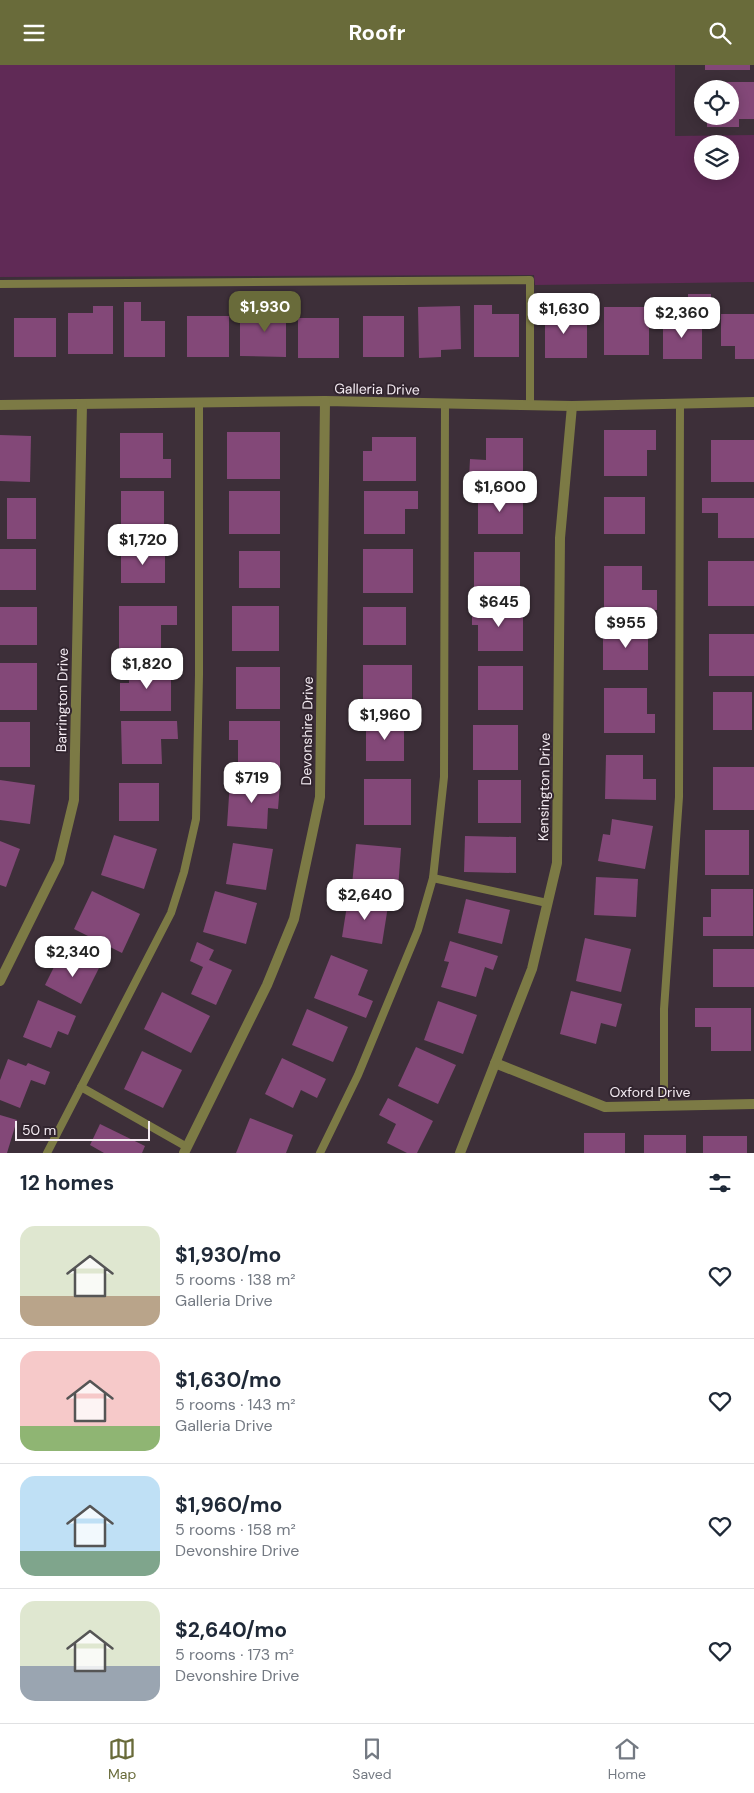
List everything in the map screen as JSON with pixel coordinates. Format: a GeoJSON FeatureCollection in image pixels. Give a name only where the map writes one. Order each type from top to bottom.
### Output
{"type":"FeatureCollection","features":[{"type":"Feature","properties":{"kind":"street","name":"Galleria Drive"},"geometry":{"type":"LineString","coordinates":[[0,405],[324,401],[572,406],[754,402]]}},
{"type":"Feature","properties":{"kind":"street","name":"Devonshire Drive"},"geometry":{"type":"LineString","coordinates":[[185,1150],[267,985],[294,919],[320,797],[324,401]]}},
{"type":"Feature","properties":{"kind":"street","name":"Barrington Drive"},"geometry":{"type":"LineString","coordinates":[[0,981],[59,862],[74,800],[82,404]]}},
{"type":"Feature","properties":{"kind":"street","name":"Kensington Drive"},"geometry":{"type":"LineString","coordinates":[[460,1153],[532,969],[557,863],[560,538],[572,406]]}},
{"type":"Feature","properties":{"kind":"street","name":"Oxford Drive"},"geometry":{"type":"LineString","coordinates":[[495,1063],[605,1107],[754,1104]]}},
{"type":"Feature","properties":{"kind":"lane"},"geometry":{"type":"LineString","coordinates":[[0,284],[530,280],[530,405]]}},
{"type":"Feature","properties":{"kind":"lane"},"geometry":{"type":"LineString","coordinates":[[47,1153],[170,913],[184,872],[196,819],[199,675],[199,403]]}},
{"type":"Feature","properties":{"kind":"lane"},"geometry":{"type":"LineString","coordinates":[[320,1153],[358,1075],[418,930],[433,878],[444,777],[445,403]]}},
{"type":"Feature","properties":{"kind":"lane"},"geometry":{"type":"LineString","coordinates":[[664,1106],[664,1009],[679,797],[680,403]]}},
{"type":"Feature","properties":{"kind":"lane"},"geometry":{"type":"LineString","coordinates":[[433,878],[547,903]]}},
{"type":"Feature","properties":{"kind":"lane"},"geometry":{"type":"LineString","coordinates":[[81,1087],[185,1150]]}},
{"type":"Feature","properties":{"kind":"shaded area"},"geometry":{"type":"Polygon","coordinates":[[[0,65],[675,65],[675,136],[694,136],[694,180],[739,180],[739,135],[754,135],[754,282],[535,285],[534,275],[0,277],[0,65]]]}},
{"type":"Feature","properties":{"kind":"building"},"geometry":{"type":"Polygon","coordinates":[[[705,65],[750,65],[750,70],[705,70],[705,65]]]}},
{"type":"Feature","properties":{"kind":"building"},"geometry":{"type":"Polygon","coordinates":[[[739,82],[754,82],[754,119],[739,119],[739,82]]]}},
{"type":"Feature","properties":{"kind":"building"},"geometry":{"type":"Polygon","coordinates":[[[707,125],[739,125],[739,127],[707,127],[707,125]]]}},
{"type":"Feature","properties":{"kind":"building"},"geometry":{"type":"Polygon","coordinates":[[[688,294],[711,294],[711,313],[688,313],[688,294]]]}},
{"type":"Feature","properties":{"kind":"building"},"geometry":{"type":"Polygon","coordinates":[[[266,301],[286,301],[286,357],[240,356],[240,317],[266,317],[266,301]]]}},
{"type":"Feature","properties":{"kind":"building"},"geometry":{"type":"Polygon","coordinates":[[[124,302],[141,302],[141,321],[165,321],[165,357],[124,357],[124,302]]]}},
{"type":"Feature","properties":{"kind":"building"},"geometry":{"type":"Polygon","coordinates":[[[545,303],[562,303],[562,321],[587,321],[587,358],[545,358],[545,303]]]}},
{"type":"Feature","properties":{"kind":"building"},"geometry":{"type":"Polygon","coordinates":[[[474,305],[492,305],[492,314],[519,314],[519,357],[474,357],[474,305]]]}},
{"type":"Feature","properties":{"kind":"building"},"geometry":{"type":"Polygon","coordinates":[[[93,306],[113,306],[113,354],[68,354],[68,313],[93,313],[93,306]]]}},
{"type":"Feature","properties":{"kind":"building"},"geometry":{"type":"Polygon","coordinates":[[[460,306],[461,349],[441,350],[441,357],[419,358],[418,307],[460,306]]]}},
{"type":"Feature","properties":{"kind":"building"},"geometry":{"type":"Polygon","coordinates":[[[604,307],[649,307],[649,355],[604,355],[604,307]]]}},
{"type":"Feature","properties":{"kind":"building"},"geometry":{"type":"Polygon","coordinates":[[[721,314],[754,314],[754,359],[735,359],[735,346],[721,346],[721,314]]]}},
{"type":"Feature","properties":{"kind":"building"},"geometry":{"type":"Polygon","coordinates":[[[187,316],[229,316],[229,357],[187,357],[187,316]]]}},
{"type":"Feature","properties":{"kind":"building"},"geometry":{"type":"Polygon","coordinates":[[[363,316],[404,316],[404,357],[363,357],[363,316]]]}},
{"type":"Feature","properties":{"kind":"building"},"geometry":{"type":"Polygon","coordinates":[[[14,318],[56,318],[56,357],[14,357],[14,318]]]}},
{"type":"Feature","properties":{"kind":"building"},"geometry":{"type":"Polygon","coordinates":[[[298,318],[339,318],[339,358],[298,358],[298,318]]]}},
{"type":"Feature","properties":{"kind":"building"},"geometry":{"type":"Polygon","coordinates":[[[663,319],[702,319],[702,359],[663,359],[663,319]]]}},
{"type":"Feature","properties":{"kind":"building"},"geometry":{"type":"Polygon","coordinates":[[[604,430],[656,430],[656,450],[647,450],[647,476],[604,476],[604,430]]]}},
{"type":"Feature","properties":{"kind":"building"},"geometry":{"type":"Polygon","coordinates":[[[227,432],[280,432],[280,479],[227,479],[227,432]]]}},
{"type":"Feature","properties":{"kind":"building"},"geometry":{"type":"Polygon","coordinates":[[[120,433],[163,433],[163,459],[171,459],[171,478],[120,478],[120,433]]]}},
{"type":"Feature","properties":{"kind":"building"},"geometry":{"type":"Polygon","coordinates":[[[0,435],[31,436],[30,482],[0,481],[0,435]]]}},
{"type":"Feature","properties":{"kind":"building"},"geometry":{"type":"Polygon","coordinates":[[[372,437],[416,437],[416,481],[363,481],[363,451],[372,451],[372,437]]]}},
{"type":"Feature","properties":{"kind":"building"},"geometry":{"type":"Polygon","coordinates":[[[486,438],[523,438],[523,480],[469,479],[470,459],[486,460],[486,438]]]}},
{"type":"Feature","properties":{"kind":"building"},"geometry":{"type":"Polygon","coordinates":[[[711,440],[754,440],[754,482],[711,482],[711,440]]]}},
{"type":"Feature","properties":{"kind":"building"},"geometry":{"type":"Polygon","coordinates":[[[121,491],[164,491],[164,532],[121,532],[121,491]]]}},
{"type":"Feature","properties":{"kind":"building"},"geometry":{"type":"Polygon","coordinates":[[[229,491],[280,491],[280,534],[229,534],[229,491]]]}},
{"type":"Feature","properties":{"kind":"building"},"geometry":{"type":"Polygon","coordinates":[[[364,491],[418,491],[418,509],[405,509],[405,534],[364,534],[364,491]]]}},
{"type":"Feature","properties":{"kind":"building"},"geometry":{"type":"Polygon","coordinates":[[[478,492],[523,492],[523,534],[478,534],[478,492]]]}},
{"type":"Feature","properties":{"kind":"building"},"geometry":{"type":"Polygon","coordinates":[[[604,497],[645,497],[645,534],[604,534],[604,497]]]}},
{"type":"Feature","properties":{"kind":"building"},"geometry":{"type":"Polygon","coordinates":[[[7,498],[36,498],[36,539],[7,539],[7,498]]]}},
{"type":"Feature","properties":{"kind":"building"},"geometry":{"type":"Polygon","coordinates":[[[702,498],[754,498],[754,538],[718,538],[718,513],[702,513],[702,498]]]}},
{"type":"Feature","properties":{"kind":"building"},"geometry":{"type":"Polygon","coordinates":[[[0,549],[36,549],[36,590],[0,590],[0,549]]]}},
{"type":"Feature","properties":{"kind":"building"},"geometry":{"type":"Polygon","coordinates":[[[121,549],[165,549],[165,583],[121,583],[121,549]]]}},
{"type":"Feature","properties":{"kind":"building"},"geometry":{"type":"Polygon","coordinates":[[[363,549],[413,549],[413,593],[363,593],[363,549]]]}},
{"type":"Feature","properties":{"kind":"building"},"geometry":{"type":"Polygon","coordinates":[[[239,551],[280,551],[280,588],[239,588],[239,551]]]}},
{"type":"Feature","properties":{"kind":"building"},"geometry":{"type":"Polygon","coordinates":[[[474,552],[520,552],[520,596],[474,596],[474,552]]]}},
{"type":"Feature","properties":{"kind":"building"},"geometry":{"type":"Polygon","coordinates":[[[708,561],[754,561],[754,606],[708,606],[708,561]]]}},
{"type":"Feature","properties":{"kind":"building"},"geometry":{"type":"Polygon","coordinates":[[[604,566],[642,566],[642,590],[657,590],[657,610],[604,610],[604,566]]]}},
{"type":"Feature","properties":{"kind":"building"},"geometry":{"type":"Polygon","coordinates":[[[119,606],[177,606],[177,625],[161,625],[161,651],[119,651],[119,606]]]}},
{"type":"Feature","properties":{"kind":"building"},"geometry":{"type":"Polygon","coordinates":[[[232,606],[279,606],[279,651],[232,651],[232,606]]]}},
{"type":"Feature","properties":{"kind":"building"},"geometry":{"type":"Polygon","coordinates":[[[472,606],[523,606],[523,651],[478,651],[478,625],[472,625],[472,606]]]}},
{"type":"Feature","properties":{"kind":"building"},"geometry":{"type":"Polygon","coordinates":[[[0,607],[37,607],[37,645],[0,645],[0,607]]]}},
{"type":"Feature","properties":{"kind":"building"},"geometry":{"type":"Polygon","coordinates":[[[363,607],[406,607],[406,645],[363,645],[363,607]]]}},
{"type":"Feature","properties":{"kind":"building"},"geometry":{"type":"Polygon","coordinates":[[[603,629],[648,629],[648,670],[603,670],[603,629]]]}},
{"type":"Feature","properties":{"kind":"building"},"geometry":{"type":"Polygon","coordinates":[[[709,634],[754,634],[754,676],[709,676],[709,634]]]}},
{"type":"Feature","properties":{"kind":"building"},"geometry":{"type":"Polygon","coordinates":[[[0,663],[37,663],[37,710],[0,710],[0,663]]]}},
{"type":"Feature","properties":{"kind":"building"},"geometry":{"type":"Polygon","coordinates":[[[363,665],[412,665],[412,708],[363,708],[363,665]]]}},
{"type":"Feature","properties":{"kind":"building"},"geometry":{"type":"Polygon","coordinates":[[[129,666],[171,667],[171,711],[120,711],[120,683],[129,683],[129,666]]]}},
{"type":"Feature","properties":{"kind":"building"},"geometry":{"type":"Polygon","coordinates":[[[478,666],[523,666],[523,710],[478,710],[478,666]]]}},
{"type":"Feature","properties":{"kind":"building"},"geometry":{"type":"Polygon","coordinates":[[[236,667],[280,667],[280,709],[236,709],[236,667]]]}},
{"type":"Feature","properties":{"kind":"building"},"geometry":{"type":"Polygon","coordinates":[[[604,688],[647,688],[647,714],[655,714],[655,733],[604,733],[604,688]]]}},
{"type":"Feature","properties":{"kind":"building"},"geometry":{"type":"Polygon","coordinates":[[[713,692],[752,692],[752,730],[713,730],[713,692]]]}},
{"type":"Feature","properties":{"kind":"building"},"geometry":{"type":"Polygon","coordinates":[[[121,721],[177,721],[178,739],[161,739],[162,764],[122,764],[121,721]]]}},
{"type":"Feature","properties":{"kind":"building"},"geometry":{"type":"Polygon","coordinates":[[[229,721],[280,721],[280,767],[238,767],[238,740],[229,740],[229,721]]]}},
{"type":"Feature","properties":{"kind":"building"},"geometry":{"type":"Polygon","coordinates":[[[366,721],[404,721],[404,761],[366,761],[366,721]]]}},
{"type":"Feature","properties":{"kind":"building"},"geometry":{"type":"Polygon","coordinates":[[[0,722],[30,722],[30,767],[0,767],[0,722]]]}},
{"type":"Feature","properties":{"kind":"building"},"geometry":{"type":"Polygon","coordinates":[[[473,725],[518,725],[518,770],[473,770],[473,725]]]}},
{"type":"Feature","properties":{"kind":"building"},"geometry":{"type":"Polygon","coordinates":[[[606,755],[643,755],[643,779],[656,779],[656,800],[605,799],[606,755]]]}},
{"type":"Feature","properties":{"kind":"building"},"geometry":{"type":"Polygon","coordinates":[[[713,767],[754,767],[754,810],[713,810],[713,767]]]}},
{"type":"Feature","properties":{"kind":"building"},"geometry":{"type":"Polygon","coordinates":[[[364,779],[411,779],[411,825],[364,825],[364,779]]]}},
{"type":"Feature","properties":{"kind":"building"},"geometry":{"type":"Polygon","coordinates":[[[0,780],[35,785],[30,824],[0,820],[0,780]]]}},
{"type":"Feature","properties":{"kind":"building"},"geometry":{"type":"Polygon","coordinates":[[[478,780],[521,780],[521,823],[478,823],[478,780]]]}},
{"type":"Feature","properties":{"kind":"building"},"geometry":{"type":"Polygon","coordinates":[[[230,781],[280,784],[278,809],[268,808],[267,829],[227,826],[230,781]]]}},
{"type":"Feature","properties":{"kind":"building"},"geometry":{"type":"Polygon","coordinates":[[[119,783],[159,783],[159,821],[119,821],[119,783]]]}},
{"type":"Feature","properties":{"kind":"building"},"geometry":{"type":"Polygon","coordinates":[[[612,819],[653,826],[645,869],[598,861],[603,834],[610,835],[612,819]]]}},
{"type":"Feature","properties":{"kind":"building"},"geometry":{"type":"Polygon","coordinates":[[[705,830],[749,830],[749,875],[705,875],[705,830]]]}},
{"type":"Feature","properties":{"kind":"building"},"geometry":{"type":"Polygon","coordinates":[[[114,835],[157,849],[144,889],[101,875],[114,835]]]}},
{"type":"Feature","properties":{"kind":"building"},"geometry":{"type":"Polygon","coordinates":[[[465,836],[516,837],[516,873],[464,872],[465,836]]]}},
{"type":"Feature","properties":{"kind":"building"},"geometry":{"type":"Polygon","coordinates":[[[0,841],[20,849],[6,887],[0,885],[0,841]]]}},
{"type":"Feature","properties":{"kind":"building"},"geometry":{"type":"Polygon","coordinates":[[[233,843],[273,849],[266,890],[226,884],[233,843]]]}},
{"type":"Feature","properties":{"kind":"building"},"geometry":{"type":"Polygon","coordinates":[[[356,844],[401,848],[398,889],[352,885],[356,844]]]}},
{"type":"Feature","properties":{"kind":"building"},"geometry":{"type":"Polygon","coordinates":[[[596,877],[638,879],[636,917],[594,915],[596,877]]]}},
{"type":"Feature","properties":{"kind":"building"},"geometry":{"type":"Polygon","coordinates":[[[711,889],[753,889],[753,936],[703,936],[703,917],[711,917],[711,889]]]}},
{"type":"Feature","properties":{"kind":"building"},"geometry":{"type":"Polygon","coordinates":[[[92,891],[140,914],[122,953],[74,929],[92,891]]]}},
{"type":"Feature","properties":{"kind":"building"},"geometry":{"type":"Polygon","coordinates":[[[215,891],[257,903],[246,944],[203,932],[215,891]]]}},
{"type":"Feature","properties":{"kind":"building"},"geometry":{"type":"Polygon","coordinates":[[[348,899],[388,906],[382,944],[342,937],[348,899]]]}},
{"type":"Feature","properties":{"kind":"building"},"geometry":{"type":"Polygon","coordinates":[[[466,899],[510,910],[502,944],[458,933],[466,899]]]}},
{"type":"Feature","properties":{"kind":"building"},"geometry":{"type":"Polygon","coordinates":[[[585,938],[631,949],[621,992],[576,981],[585,938]]]}},
{"type":"Feature","properties":{"kind":"building"},"geometry":{"type":"Polygon","coordinates":[[[450,941],[498,956],[493,970],[485,967],[476,997],[441,987],[449,962],[444,961],[450,941]]]}},
{"type":"Feature","properties":{"kind":"building"},"geometry":{"type":"Polygon","coordinates":[[[197,942],[214,950],[209,960],[232,970],[216,1005],[191,994],[203,967],[190,961],[197,942]]]}},
{"type":"Feature","properties":{"kind":"building"},"geometry":{"type":"Polygon","coordinates":[[[713,949],[754,949],[754,987],[713,987],[713,949]]]}},
{"type":"Feature","properties":{"kind":"building"},"geometry":{"type":"Polygon","coordinates":[[[77,954],[100,966],[81,1004],[45,985],[57,961],[70,968],[77,954]]]}},
{"type":"Feature","properties":{"kind":"building"},"geometry":{"type":"Polygon","coordinates":[[[331,955],[368,970],[358,995],[373,1001],[366,1018],[314,998],[331,955]]]}},
{"type":"Feature","properties":{"kind":"building"},"geometry":{"type":"Polygon","coordinates":[[[571,991],[622,1004],[616,1027],[601,1023],[596,1044],[560,1034],[571,991]]]}},
{"type":"Feature","properties":{"kind":"building"},"geometry":{"type":"Polygon","coordinates":[[[162,992],[210,1016],[191,1053],[144,1029],[162,992]]]}},
{"type":"Feature","properties":{"kind":"building"},"geometry":{"type":"Polygon","coordinates":[[[38,1000],[76,1016],[68,1035],[58,1031],[51,1048],[23,1037],[38,1000]]]}},
{"type":"Feature","properties":{"kind":"building"},"geometry":{"type":"Polygon","coordinates":[[[438,1001],[477,1015],[463,1054],[424,1040],[438,1001]]]}},
{"type":"Feature","properties":{"kind":"building"},"geometry":{"type":"Polygon","coordinates":[[[695,1008],[751,1008],[751,1051],[711,1051],[711,1027],[695,1027],[695,1008]]]}},
{"type":"Feature","properties":{"kind":"building"},"geometry":{"type":"Polygon","coordinates":[[[307,1009],[348,1027],[333,1062],[292,1045],[307,1009]]]}},
{"type":"Feature","properties":{"kind":"building"},"geometry":{"type":"Polygon","coordinates":[[[416,1047],[456,1065],[438,1104],[398,1086],[416,1047]]]}},
{"type":"Feature","properties":{"kind":"building"},"geometry":{"type":"Polygon","coordinates":[[[142,1051],[182,1070],[163,1108],[124,1089],[142,1051]]]}},
{"type":"Feature","properties":{"kind":"building"},"geometry":{"type":"Polygon","coordinates":[[[282,1058],[326,1079],[317,1098],[301,1090],[293,1108],[265,1094],[282,1058]]]}},
{"type":"Feature","properties":{"kind":"building"},"geometry":{"type":"Polygon","coordinates":[[[8,1059],[26,1066],[28,1063],[50,1072],[45,1085],[31,1080],[20,1108],[0,1100],[0,1080],[8,1059]]]}},
{"type":"Feature","properties":{"kind":"building"},"geometry":{"type":"Polygon","coordinates":[[[388,1098],[433,1121],[417,1153],[407,1153],[387,1143],[396,1124],[379,1115],[388,1098]]]}},
{"type":"Feature","properties":{"kind":"building"},"geometry":{"type":"Polygon","coordinates":[[[0,1115],[17,1120],[7,1153],[0,1153],[0,1115]]]}},
{"type":"Feature","properties":{"kind":"building"},"geometry":{"type":"Polygon","coordinates":[[[250,1118],[293,1135],[286,1153],[236,1153],[250,1118]]]}},
{"type":"Feature","properties":{"kind":"building"},"geometry":{"type":"Polygon","coordinates":[[[100,1124],[145,1146],[142,1153],[104,1153],[90,1145],[100,1124]]]}},
{"type":"Feature","properties":{"kind":"building"},"geometry":{"type":"Polygon","coordinates":[[[584,1133],[625,1133],[625,1153],[584,1153],[584,1133]]]}},
{"type":"Feature","properties":{"kind":"building"},"geometry":{"type":"Polygon","coordinates":[[[644,1135],[686,1135],[686,1153],[644,1153],[644,1135]]]}},
{"type":"Feature","properties":{"kind":"building"},"geometry":{"type":"Polygon","coordinates":[[[703,1136],[747,1136],[747,1153],[703,1153],[703,1136]]]}}]}
